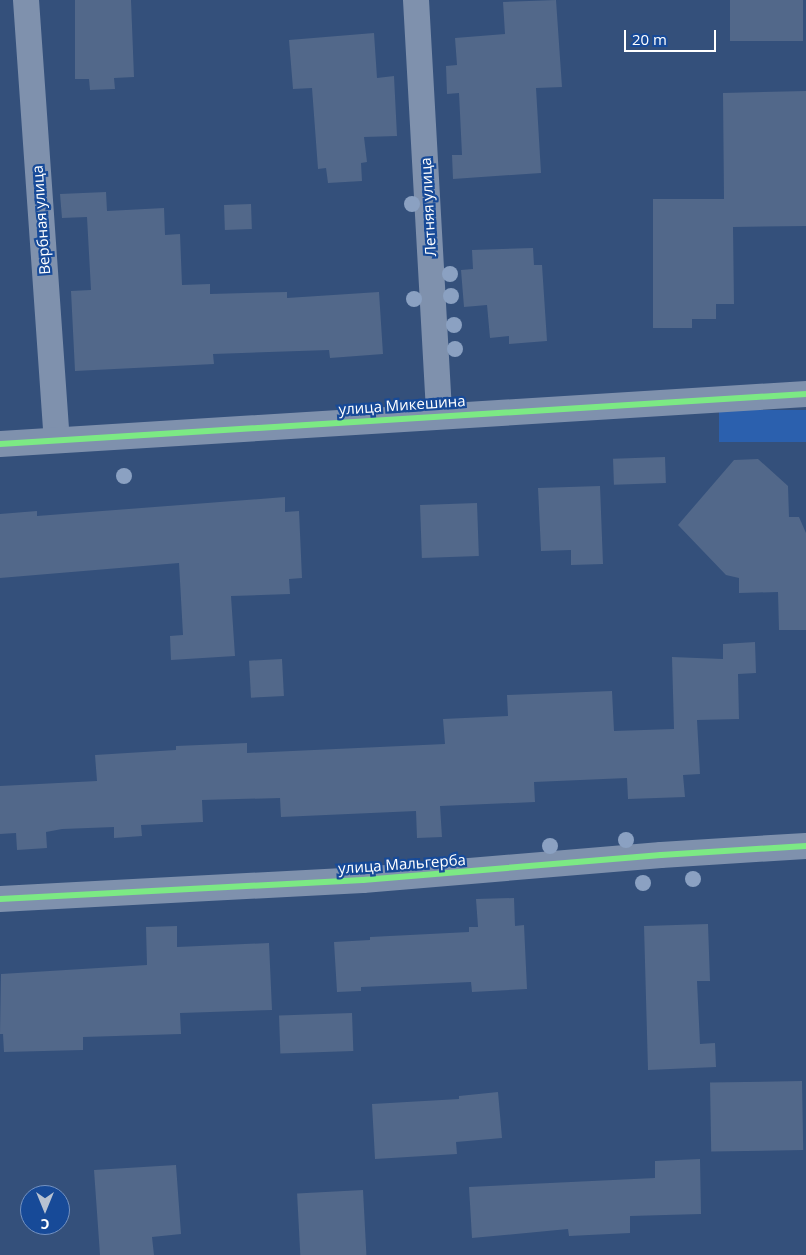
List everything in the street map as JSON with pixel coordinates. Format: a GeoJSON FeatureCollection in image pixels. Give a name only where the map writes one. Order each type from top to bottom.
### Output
{"type":"FeatureCollection","features":[{"type":"Feature","properties":{"kind":"street","name":"Вербная улица"},"geometry":{"type":"LineString","coordinates":[[26,0],[57,440]]}},
{"type":"Feature","properties":{"kind":"street","name":"Летняя улица"},"geometry":{"type":"LineString","coordinates":[[416,0],[439,414]]}},
{"type":"Feature","properties":{"kind":"street","name":"улица Микешина"},"geometry":{"type":"LineString","coordinates":[[0,444],[439,414],[806,394]]}},
{"type":"Feature","properties":{"kind":"street","name":"улица Мальгерба"},"geometry":{"type":"LineString","coordinates":[[0,899],[363,880],[661,855],[806,846]]}},
{"type":"Feature","properties":{"kind":"shaded area"},"geometry":{"type":"Polygon","coordinates":[[[719,410],[806,410],[806,442],[719,442],[719,410]]]}},
{"type":"Feature","properties":{"kind":"building"},"geometry":{"type":"Polygon","coordinates":[[[75,0],[131,0],[134,77],[114,78],[115,89],[90,90],[89,79],[75,79],[75,0]]]}},
{"type":"Feature","properties":{"kind":"building"},"geometry":{"type":"Polygon","coordinates":[[[556,0],[562,87],[536,88],[541,173],[453,179],[452,155],[462,155],[459,93],[447,94],[446,66],[457,65],[455,38],[505,34],[503,2],[556,0]]]}},
{"type":"Feature","properties":{"kind":"building"},"geometry":{"type":"Polygon","coordinates":[[[730,0],[803,0],[803,41],[730,41],[730,0]]]}},
{"type":"Feature","properties":{"kind":"building"},"geometry":{"type":"Polygon","coordinates":[[[374,33],[377,78],[394,76],[397,136],[364,137],[367,162],[361,163],[362,181],[328,183],[326,168],[318,169],[312,88],[293,89],[289,40],[374,33]]]}},
{"type":"Feature","properties":{"kind":"building"},"geometry":{"type":"Polygon","coordinates":[[[806,91],[806,226],[733,227],[734,304],[716,304],[716,319],[692,319],[692,328],[653,328],[653,199],[724,199],[723,93],[806,91]]]}},
{"type":"Feature","properties":{"kind":"building"},"geometry":{"type":"Polygon","coordinates":[[[106,192],[107,211],[164,208],[165,235],[180,234],[182,285],[210,284],[210,294],[287,292],[287,298],[379,292],[383,354],[330,358],[329,350],[213,354],[214,364],[75,371],[71,291],[91,290],[87,217],[62,218],[60,194],[106,192]]]}},
{"type":"Feature","properties":{"kind":"building"},"geometry":{"type":"Polygon","coordinates":[[[251,204],[252,229],[225,230],[224,205],[251,204]]]}},
{"type":"Feature","properties":{"kind":"building"},"geometry":{"type":"Polygon","coordinates":[[[533,248],[534,265],[542,265],[547,341],[509,344],[509,336],[490,338],[487,305],[464,307],[461,270],[473,269],[472,250],[533,248]]]}},
{"type":"Feature","properties":{"kind":"building"},"geometry":{"type":"Polygon","coordinates":[[[665,457],[666,483],[614,485],[613,459],[665,457]]]}},
{"type":"Feature","properties":{"kind":"building"},"geometry":{"type":"Polygon","coordinates":[[[758,459],[788,486],[789,517],[799,517],[806,533],[806,630],[779,630],[778,592],[739,593],[739,578],[726,575],[678,525],[734,460],[758,459]]]}},
{"type":"Feature","properties":{"kind":"building"},"geometry":{"type":"Polygon","coordinates":[[[600,486],[603,564],[571,565],[571,550],[541,551],[538,488],[600,486]]]}},
{"type":"Feature","properties":{"kind":"building"},"geometry":{"type":"Polygon","coordinates":[[[285,497],[285,512],[299,511],[302,578],[289,579],[290,594],[231,596],[235,656],[171,660],[170,636],[183,635],[179,563],[0,578],[0,514],[37,511],[37,516],[285,497]]]}},
{"type":"Feature","properties":{"kind":"building"},"geometry":{"type":"Polygon","coordinates":[[[477,503],[479,556],[422,558],[420,505],[477,503]]]}},
{"type":"Feature","properties":{"kind":"building"},"geometry":{"type":"Polygon","coordinates":[[[755,642],[756,673],[738,674],[739,719],[697,720],[700,774],[683,775],[685,797],[628,799],[627,778],[534,782],[535,802],[440,806],[442,837],[417,838],[416,811],[281,817],[280,798],[202,800],[203,822],[141,825],[142,836],[114,838],[114,827],[62,829],[46,832],[47,848],[17,850],[16,833],[0,834],[0,786],[97,781],[95,755],[176,750],[176,746],[247,743],[247,753],[445,744],[443,719],[508,716],[507,695],[612,691],[614,731],[674,729],[672,657],[723,659],[723,644],[755,642]]]}},
{"type":"Feature","properties":{"kind":"building"},"geometry":{"type":"Polygon","coordinates":[[[282,659],[284,696],[251,698],[249,661],[282,659]]]}},
{"type":"Feature","properties":{"kind":"building"},"geometry":{"type":"Polygon","coordinates":[[[514,898],[515,926],[524,925],[527,989],[472,992],[471,982],[361,987],[361,991],[337,992],[334,942],[370,940],[370,937],[469,932],[469,927],[478,927],[476,899],[514,898]]]}},
{"type":"Feature","properties":{"kind":"building"},"geometry":{"type":"Polygon","coordinates":[[[708,924],[710,981],[697,981],[700,1044],[715,1043],[716,1067],[648,1070],[644,926],[708,924]]]}},
{"type":"Feature","properties":{"kind":"building"},"geometry":{"type":"Polygon","coordinates":[[[177,926],[177,947],[269,943],[272,1010],[180,1013],[181,1034],[83,1037],[83,1050],[4,1052],[3,1034],[0,1034],[1,974],[147,965],[146,927],[177,926]]]}},
{"type":"Feature","properties":{"kind":"building"},"geometry":{"type":"Polygon","coordinates":[[[352,1013],[353,1051],[280,1054],[279,1016],[352,1013]]]}},
{"type":"Feature","properties":{"kind":"building"},"geometry":{"type":"Polygon","coordinates":[[[802,1081],[803,1150],[711,1152],[710,1083],[802,1081]]]}},
{"type":"Feature","properties":{"kind":"building"},"geometry":{"type":"Polygon","coordinates":[[[498,1092],[502,1138],[456,1142],[457,1154],[375,1159],[372,1104],[459,1099],[459,1096],[498,1092]]]}},
{"type":"Feature","properties":{"kind":"building"},"geometry":{"type":"Polygon","coordinates":[[[700,1159],[701,1214],[630,1216],[630,1233],[569,1236],[568,1229],[472,1238],[469,1187],[655,1178],[655,1161],[700,1159]]]}},
{"type":"Feature","properties":{"kind":"building"},"geometry":{"type":"Polygon","coordinates":[[[176,1165],[181,1234],[152,1237],[154,1255],[100,1255],[94,1170],[176,1165]]]}},
{"type":"Feature","properties":{"kind":"building"},"geometry":{"type":"Polygon","coordinates":[[[363,1190],[366,1255],[300,1255],[297,1193],[363,1190]]]}},
{"type":"Feature","properties":{"kind":"cycle path"},"geometry":{"type":"LineString","coordinates":[[0,444],[806,394]]}},
{"type":"Feature","properties":{"kind":"cycle path"},"geometry":{"type":"LineString","coordinates":[[0,899],[363,880],[661,855],[806,846]]}}]}
